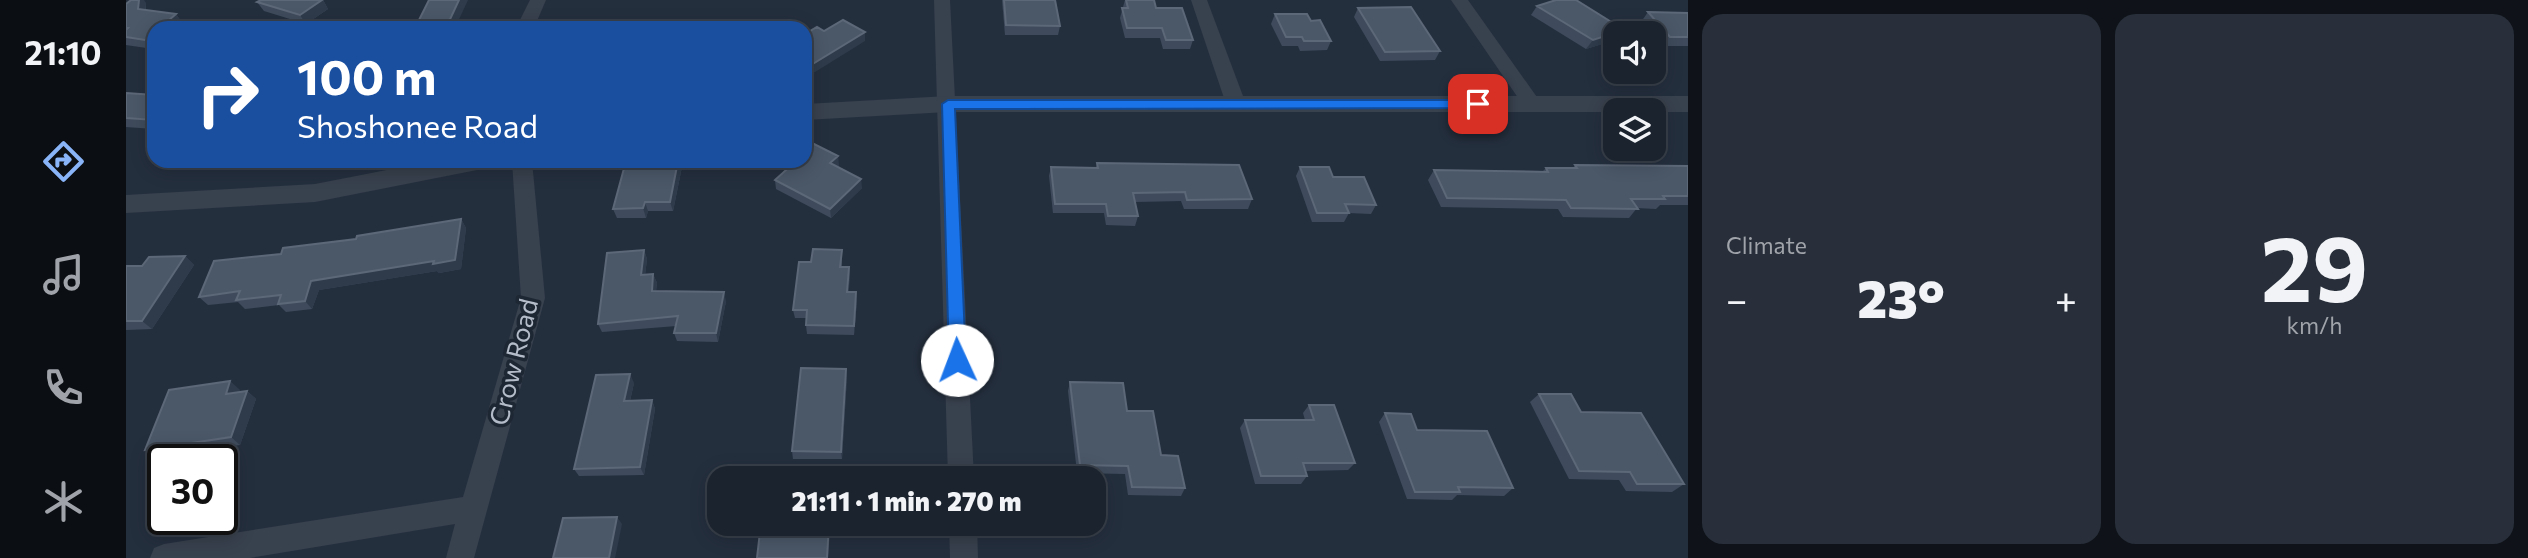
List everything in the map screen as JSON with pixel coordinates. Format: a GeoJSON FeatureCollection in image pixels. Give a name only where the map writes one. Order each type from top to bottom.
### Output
{"type":"FeatureCollection","features":[{"type":"Feature","properties":{"kind":"street"},"geometry":{"type":"LineString","coordinates":[[528,21],[538,0]]}},
{"type":"Feature","properties":{"kind":"street"},"geometry":{"type":"LineString","coordinates":[[942,0],[961,466]]}},
{"type":"Feature","properties":{"kind":"street"},"geometry":{"type":"LineString","coordinates":[[1199,0],[1236,104]]}},
{"type":"Feature","properties":{"kind":"street"},"geometry":{"type":"LineString","coordinates":[[1459,0],[1532,104]]}},
{"type":"Feature","properties":{"kind":"street"},"geometry":{"type":"LineString","coordinates":[[812,111],[948,104],[1688,104]]}},
{"type":"Feature","properties":{"kind":"street"},"geometry":{"type":"LineString","coordinates":[[126,204],[314,192],[440,168]]}},
{"type":"Feature","properties":{"kind":"street","name":"Crow Road"},"geometry":{"type":"LineString","coordinates":[[460,558],[533,298],[523,168]]}},
{"type":"Feature","properties":{"kind":"street"},"geometry":{"type":"LineString","coordinates":[[164,558],[476,508]]}},
{"type":"Feature","properties":{"kind":"street"},"geometry":{"type":"LineString","coordinates":[[963,536],[964,558]]}},
{"type":"Feature","properties":{"kind":"building"},"geometry":{"type":"Polygon","coordinates":[[[131,0],[139,0],[138,9],[176,14],[168,21],[147,21],[145,40],[126,37],[126,4],[131,0]]]}},
{"type":"Feature","properties":{"kind":"building"},"geometry":{"type":"Polygon","coordinates":[[[322,0],[300,15],[257,2],[322,0]]]}},
{"type":"Feature","properties":{"kind":"building"},"geometry":{"type":"Polygon","coordinates":[[[429,0],[459,0],[449,21],[418,21],[429,0]]]}},
{"type":"Feature","properties":{"kind":"building"},"geometry":{"type":"Polygon","coordinates":[[[1004,0],[1055,0],[1060,26],[1006,25],[1004,0]]]}},
{"type":"Feature","properties":{"kind":"building"},"geometry":{"type":"Polygon","coordinates":[[[1126,0],[1154,0],[1156,8],[1182,8],[1193,40],[1166,40],[1162,28],[1127,28],[1122,8],[1128,8],[1126,0]]]}},
{"type":"Feature","properties":{"kind":"building"},"geometry":{"type":"Polygon","coordinates":[[[1556,0],[1576,0],[1610,21],[1603,21],[1603,37],[1593,40],[1537,6],[1556,0]]]}},
{"type":"Feature","properties":{"kind":"building"},"geometry":{"type":"Polygon","coordinates":[[[1411,7],[1440,51],[1385,52],[1358,8],[1411,7]]]}},
{"type":"Feature","properties":{"kind":"building"},"geometry":{"type":"Polygon","coordinates":[[[1648,12],[1688,13],[1688,37],[1670,37],[1666,32],[1666,21],[1656,21],[1648,12]]]}},
{"type":"Feature","properties":{"kind":"building"},"geometry":{"type":"Polygon","coordinates":[[[1275,14],[1307,14],[1311,21],[1320,20],[1331,41],[1304,41],[1302,37],[1286,37],[1275,14]]]}},
{"type":"Feature","properties":{"kind":"building"},"geometry":{"type":"Polygon","coordinates":[[[843,20],[865,32],[812,64],[812,30],[817,27],[824,31],[843,20]]]}},
{"type":"Feature","properties":{"kind":"building"},"geometry":{"type":"Polygon","coordinates":[[[126,93],[147,94],[147,120],[126,118],[126,93]]]}},
{"type":"Feature","properties":{"kind":"building"},"geometry":{"type":"Polygon","coordinates":[[[812,143],[838,156],[830,163],[861,179],[830,209],[775,180],[788,168],[812,168],[812,143]]]}},
{"type":"Feature","properties":{"kind":"building"},"geometry":{"type":"Polygon","coordinates":[[[1097,163],[1239,165],[1252,199],[1187,200],[1185,192],[1133,193],[1138,216],[1108,216],[1106,204],[1055,204],[1051,167],[1098,168],[1097,163]]]}},
{"type":"Feature","properties":{"kind":"building"},"geometry":{"type":"Polygon","coordinates":[[[1575,165],[1688,166],[1688,196],[1631,199],[1638,209],[1571,208],[1566,200],[1447,198],[1434,170],[1548,172],[1546,168],[1577,168],[1575,165]]]}},
{"type":"Feature","properties":{"kind":"building"},"geometry":{"type":"Polygon","coordinates":[[[1300,167],[1329,167],[1333,177],[1364,177],[1376,205],[1345,204],[1349,213],[1317,213],[1300,167]]]}},
{"type":"Feature","properties":{"kind":"building"},"geometry":{"type":"Polygon","coordinates":[[[624,168],[677,168],[670,202],[645,202],[643,208],[613,209],[624,168]]]}},
{"type":"Feature","properties":{"kind":"building"},"geometry":{"type":"Polygon","coordinates":[[[461,219],[455,260],[311,281],[305,301],[278,304],[281,295],[236,300],[240,291],[199,297],[214,261],[281,254],[283,248],[356,239],[357,236],[461,219]]]}},
{"type":"Feature","properties":{"kind":"building"},"geometry":{"type":"Polygon","coordinates":[[[813,249],[842,250],[840,267],[849,267],[847,292],[856,292],[854,326],[806,325],[807,310],[793,310],[799,262],[811,262],[813,249]]]}},
{"type":"Feature","properties":{"kind":"building"},"geometry":{"type":"Polygon","coordinates":[[[644,250],[641,275],[653,274],[652,291],[724,292],[716,333],[674,333],[678,316],[598,324],[607,253],[644,250]]]}},
{"type":"Feature","properties":{"kind":"building"},"geometry":{"type":"Polygon","coordinates":[[[185,256],[142,321],[126,321],[126,266],[142,266],[149,257],[185,256]]]}},
{"type":"Feature","properties":{"kind":"building"},"geometry":{"type":"Polygon","coordinates":[[[801,368],[846,369],[841,452],[792,451],[801,368]]]}},
{"type":"Feature","properties":{"kind":"building"},"geometry":{"type":"Polygon","coordinates":[[[630,374],[624,401],[652,400],[640,467],[574,469],[596,375],[630,374]]]}},
{"type":"Feature","properties":{"kind":"building"},"geometry":{"type":"Polygon","coordinates":[[[230,381],[226,394],[247,391],[231,437],[185,444],[147,444],[169,390],[230,381]]]}},
{"type":"Feature","properties":{"kind":"building"},"geometry":{"type":"Polygon","coordinates":[[[1070,382],[1123,383],[1127,411],[1153,411],[1161,455],[1178,456],[1185,488],[1132,487],[1128,466],[1080,465],[1070,382]]]}},
{"type":"Feature","properties":{"kind":"building"},"geometry":{"type":"Polygon","coordinates":[[[1539,394],[1571,394],[1581,412],[1641,413],[1684,484],[1637,484],[1630,472],[1579,471],[1539,394]]]}},
{"type":"Feature","properties":{"kind":"building"},"geometry":{"type":"Polygon","coordinates":[[[1309,405],[1334,405],[1355,463],[1303,463],[1307,476],[1261,476],[1245,420],[1314,420],[1309,405]]]}},
{"type":"Feature","properties":{"kind":"building"},"geometry":{"type":"Polygon","coordinates":[[[1385,413],[1411,414],[1417,430],[1487,431],[1513,488],[1458,487],[1460,492],[1415,492],[1385,413]]]}},
{"type":"Feature","properties":{"kind":"building"},"geometry":{"type":"Polygon","coordinates":[[[617,517],[609,558],[553,558],[563,518],[617,517]]]}},
{"type":"Feature","properties":{"kind":"building"},"geometry":{"type":"Polygon","coordinates":[[[760,536],[828,536],[827,558],[757,558],[760,536]]]}},
{"type":"Feature","properties":{"kind":"route"},"geometry":{"type":"LineString","coordinates":[[957,360],[948,104],[1478,104]]}}]}
